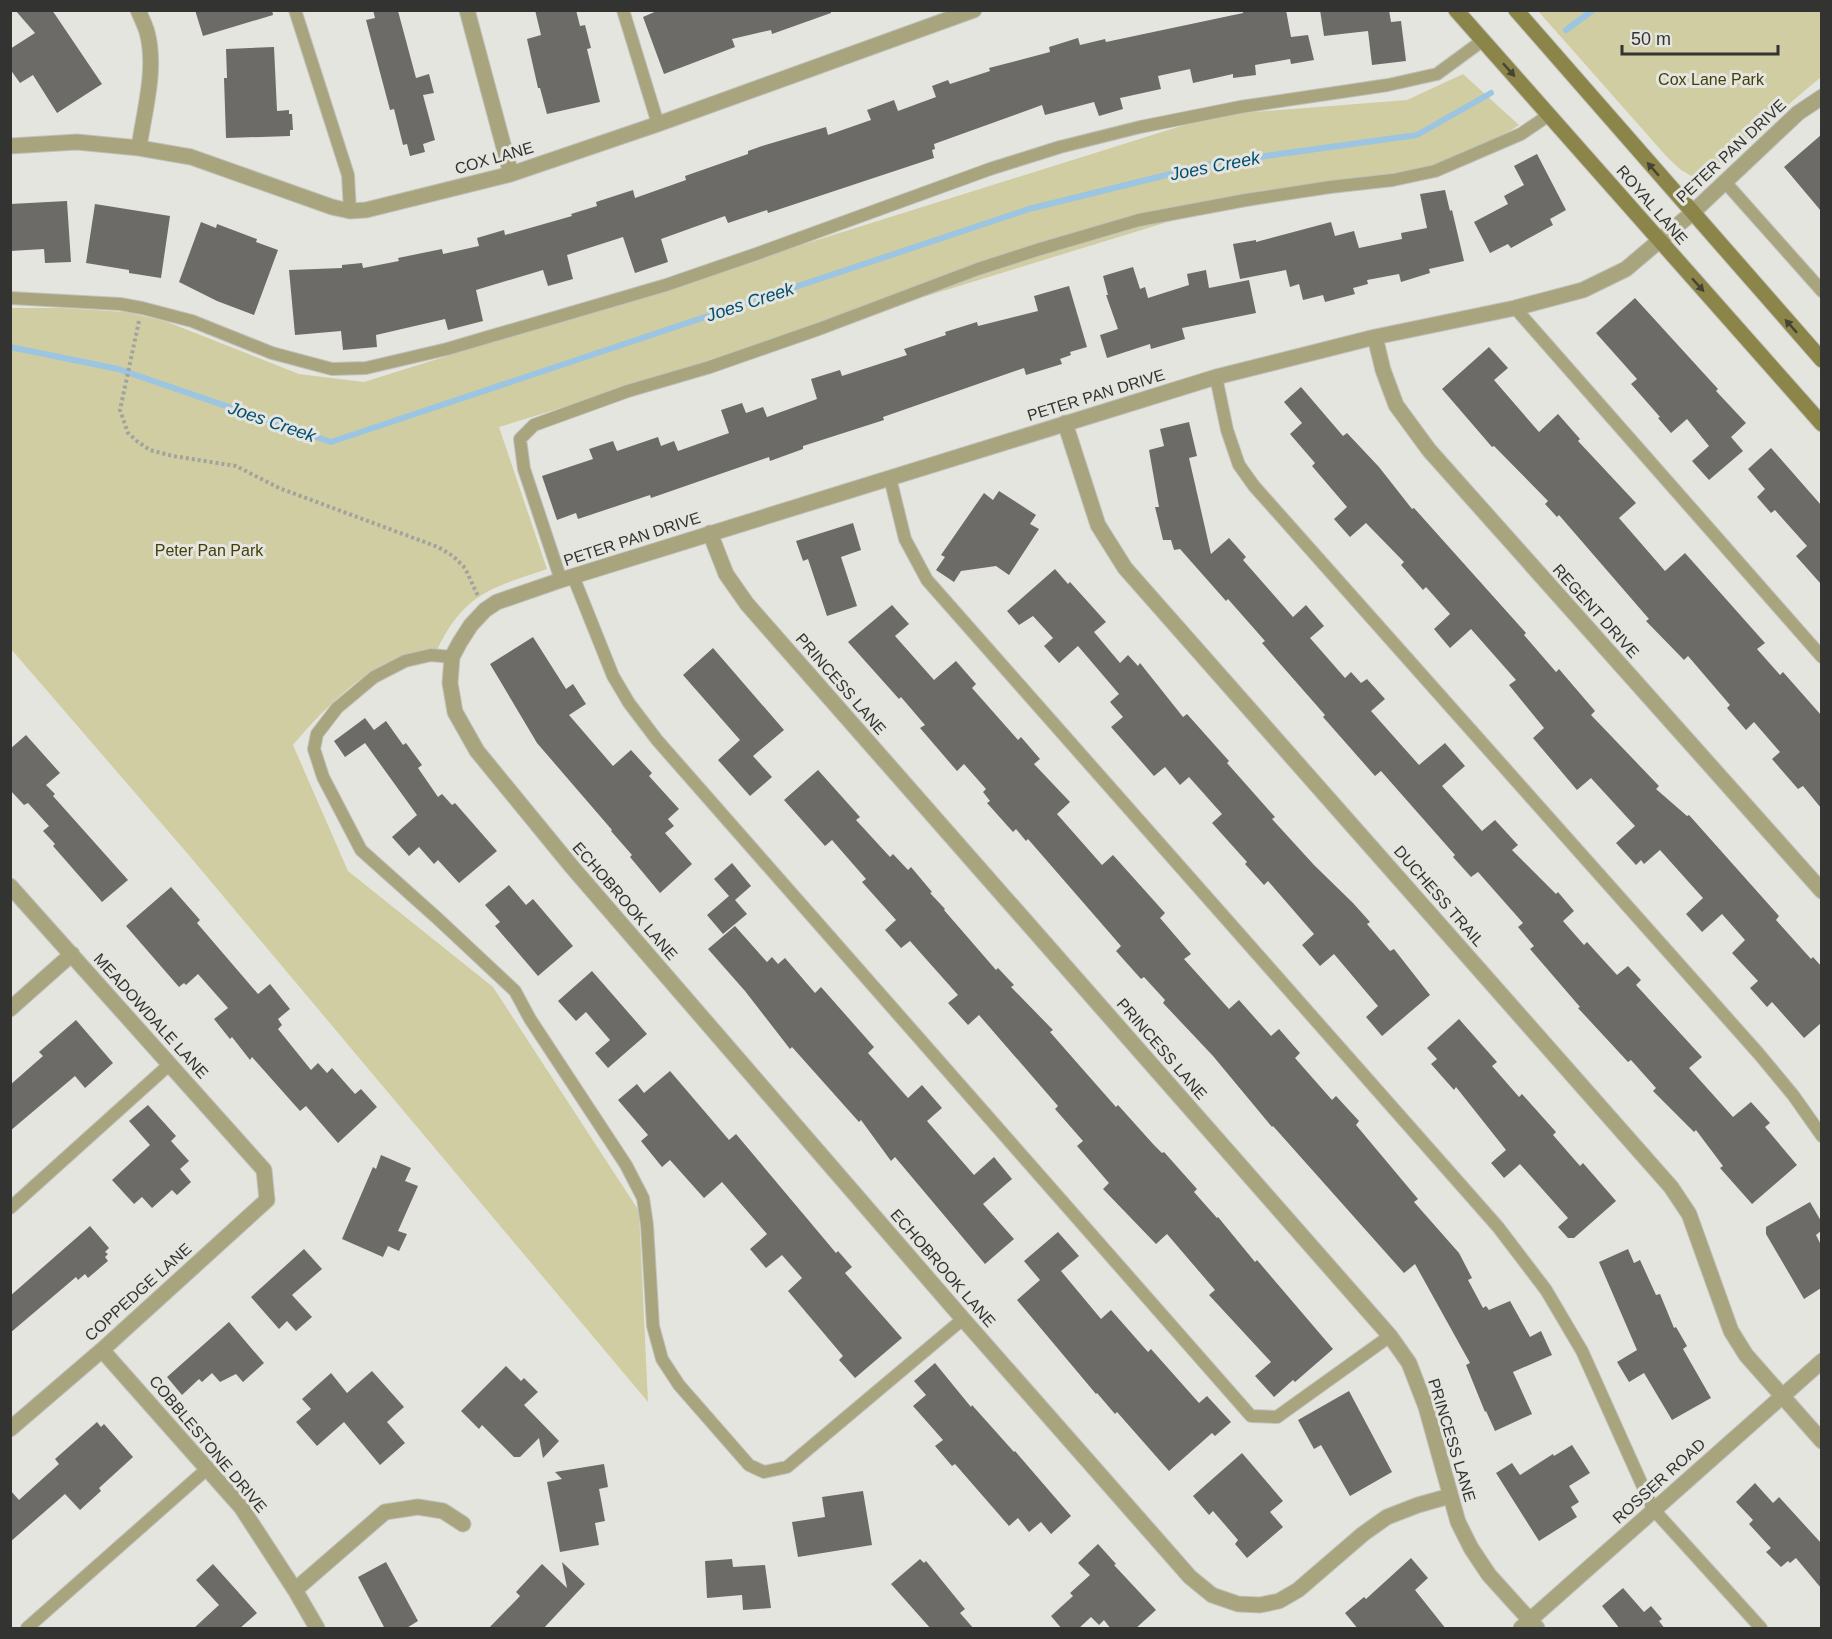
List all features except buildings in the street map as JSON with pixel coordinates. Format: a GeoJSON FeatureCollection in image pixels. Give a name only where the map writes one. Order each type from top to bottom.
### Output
{"type":"FeatureCollection","features":[{"type":"Feature","properties":{"kind":"main road","name":"ROYAL LANE"},"geometry":{"type":"LineString","coordinates":[[1456,10],[1821,424]]}},
{"type":"Feature","properties":{"kind":"main road","name":"ROYAL LANE"},"geometry":{"type":"LineString","coordinates":[[1516,10],[1821,360]]}},
{"type":"Feature","properties":{"kind":"street"},"geometry":{"type":"LineString","coordinates":[[138,10],[147,32],[150,58],[149,84],[138,148]]}},
{"type":"Feature","properties":{"kind":"street"},"geometry":{"type":"LineString","coordinates":[[467,10],[511,174]]}},
{"type":"Feature","properties":{"kind":"street","name":"COX LANE"},"geometry":{"type":"LineString","coordinates":[[10,146],[77,142],[138,148],[191,157],[332,207],[350,211],[366,210],[511,174],[974,11]]}},
{"type":"Feature","properties":{"kind":"street","name":"PETER PAN DRIVE"},"geometry":{"type":"LineString","coordinates":[[477,751],[455,712],[450,682],[452,657],[471,625],[485,610],[497,602],[710,533],[1216,377],[1375,336],[1515,308],[1583,290],[1626,269],[1692,213],[1798,113],[1821,97]]}},
{"type":"Feature","properties":{"kind":"street","name":"REGENT DRIVE"},"geometry":{"type":"LineString","coordinates":[[1375,336],[1383,370],[1396,405],[1430,450],[1821,891]]}},
{"type":"Feature","properties":{"kind":"street","name":"DUCHESS TRAIL"},"geometry":{"type":"LineString","coordinates":[[1065,423],[1098,525],[1125,568],[1671,1187],[1689,1214],[1731,1331],[1746,1355],[1821,1441]]}},
{"type":"Feature","properties":{"kind":"street","name":"PRINCESS LANE"},"geometry":{"type":"LineString","coordinates":[[710,533],[726,574],[747,604],[1390,1336],[1409,1363],[1426,1407],[1458,1522],[1471,1548],[1489,1575],[1529,1626]]}},
{"type":"Feature","properties":{"kind":"street","name":"ECHOBROOK LANE"},"geometry":{"type":"LineString","coordinates":[[477,751],[572,867],[963,1319],[1190,1577],[1212,1594],[1238,1604],[1260,1605],[1279,1601],[1298,1590],[1363,1534],[1387,1517],[1450,1496]]}},
{"type":"Feature","properties":{"kind":"street","name":"MEADOWDALE LANE"},"geometry":{"type":"LineString","coordinates":[[10,886],[264,1170]]}},
{"type":"Feature","properties":{"kind":"street"},"geometry":{"type":"LineString","coordinates":[[10,1009],[72,954]]}},
{"type":"Feature","properties":{"kind":"street","name":"COPPEDGE LANE"},"geometry":{"type":"LineString","coordinates":[[10,1430],[267,1200],[264,1170]]}},
{"type":"Feature","properties":{"kind":"street","name":"COBBLESTONE DRIVE"},"geometry":{"type":"LineString","coordinates":[[102,1350],[241,1507],[296,1590],[316,1629]]}},
{"type":"Feature","properties":{"kind":"street","name":"ROSSER ROAD"},"geometry":{"type":"LineString","coordinates":[[1529,1626],[1653,1509],[1821,1361]]}},
{"type":"Feature","properties":{"kind":"street"},"geometry":{"type":"LineString","coordinates":[[296,1590],[384,1512],[418,1507],[443,1511],[464,1524]]}},
{"type":"Feature","properties":{"kind":"lane"},"geometry":{"type":"LineString","coordinates":[[295,10],[348,175],[350,211]]}},
{"type":"Feature","properties":{"kind":"lane"},"geometry":{"type":"LineString","coordinates":[[623,10],[658,124]]}},
{"type":"Feature","properties":{"kind":"lane"},"geometry":{"type":"LineString","coordinates":[[10,298],[120,304],[192,321],[272,353],[332,369],[366,368],[447,349],[666,285],[781,246],[990,169],[1060,147],[1140,127],[1240,107],[1388,85],[1437,74],[1482,40]]}},
{"type":"Feature","properties":{"kind":"lane"},"geometry":{"type":"LineString","coordinates":[[1390,1336],[1277,1417],[1251,1416],[657,740],[629,703],[613,676],[567,578],[524,469],[520,439],[534,425],[628,391],[710,367],[978,269],[1040,249],[1139,220],[1309,190],[1393,180],[1435,171],[1521,134],[1549,115]]}},
{"type":"Feature","properties":{"kind":"lane"},"geometry":{"type":"LineString","coordinates":[[1725,182],[1821,291]]}},
{"type":"Feature","properties":{"kind":"lane"},"geometry":{"type":"LineString","coordinates":[[1515,308],[1821,657]]}},
{"type":"Feature","properties":{"kind":"lane"},"geometry":{"type":"LineString","coordinates":[[1216,377],[1227,430],[1239,465],[1254,486],[1760,1054],[1793,1095],[1821,1136]]}},
{"type":"Feature","properties":{"kind":"lane"},"geometry":{"type":"LineString","coordinates":[[890,478],[905,539],[927,580],[1498,1227],[1546,1290],[1581,1351],[1653,1509],[1761,1629]]}},
{"type":"Feature","properties":{"kind":"lane"},"geometry":{"type":"LineString","coordinates":[[452,657],[431,655],[405,661],[374,677],[337,708],[317,734],[314,749],[323,777],[361,850],[515,991],[530,1019],[627,1165],[643,1198],[647,1224],[653,1326],[662,1359],[679,1385],[749,1465],[764,1472],[787,1467],[963,1319]]}},
{"type":"Feature","properties":{"kind":"lane"},"geometry":{"type":"LineString","coordinates":[[10,1208],[170,1064]]}},
{"type":"Feature","properties":{"kind":"lane"},"geometry":{"type":"LineString","coordinates":[[27,1629],[208,1468]]}},
{"type":"Feature","properties":{"kind":"path"},"geometry":{"type":"LineString","coordinates":[[138,323],[120,410],[128,433],[150,450],[236,466],[279,488],[438,547],[453,556],[465,568],[485,610]]}},
{"type":"Feature","properties":{"kind":"green space","name":"Cox Lane Park"},"geometry":{"type":"Polygon","coordinates":[[[1538,11],[1821,11],[1821,77],[1706,174],[1695,178],[1681,170],[1667,157],[1538,11]]]}},
{"type":"Feature","properties":{"kind":"green space","name":"Peter Pan Park"},"geometry":{"type":"Polygon","coordinates":[[[1463,74],[1519,125],[1456,166],[1246,198],[499,427],[547,569],[495,588],[469,604],[447,631],[437,650],[401,656],[367,674],[327,708],[293,745],[348,871],[493,987],[639,1211],[648,1402],[187,853],[11,649],[10,308],[63,308],[126,312],[165,321],[299,374],[364,382],[1216,115],[1407,100],[1463,74]]]}},
{"type":"Feature","properties":{"kind":"waterway","name":"Joes Creek"},"geometry":{"type":"LineString","coordinates":[[1566,30],[1593,10]]}},
{"type":"Feature","properties":{"kind":"waterway","name":"Joes Creek"},"geometry":{"type":"LineString","coordinates":[[10,347],[118,369],[331,442],[1029,209],[1215,163],[1417,135],[1491,93]]}}]}
